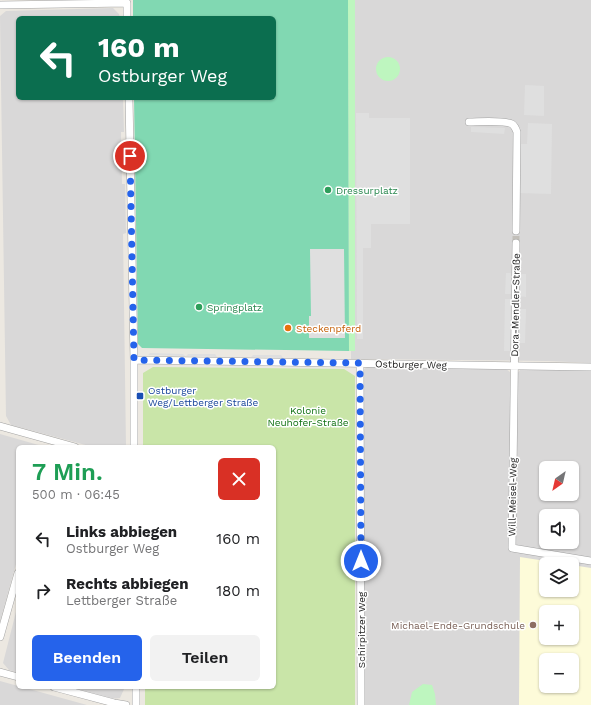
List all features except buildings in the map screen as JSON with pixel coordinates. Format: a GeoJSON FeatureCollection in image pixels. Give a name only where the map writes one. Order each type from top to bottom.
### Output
{"type":"FeatureCollection","features":[{"type":"Feature","properties":{"kind":"street"},"geometry":{"type":"LineString","coordinates":[[0,5],[127,3],[127,16]]}},
{"type":"Feature","properties":{"kind":"street"},"geometry":{"type":"LineString","coordinates":[[129,100],[134,360],[134,445]]}},
{"type":"Feature","properties":{"kind":"street"},"geometry":{"type":"LineString","coordinates":[[469,122],[499,122],[512,124],[516,127],[516,231]]}},
{"type":"Feature","properties":{"kind":"street","name":"Dora-Mendler-Straße"},"geometry":{"type":"LineString","coordinates":[[514,366],[516,244]]}},
{"type":"Feature","properties":{"kind":"street","name":"Ostburger Weg"},"geometry":{"type":"LineString","coordinates":[[134,360],[591,367]]}},
{"type":"Feature","properties":{"kind":"street","name":"Schirpitzer Weg"},"geometry":{"type":"LineString","coordinates":[[360,363],[361,705]]}},
{"type":"Feature","properties":{"kind":"street","name":"Will-Meisel-Weg"},"geometry":{"type":"LineString","coordinates":[[514,366],[512,548],[591,561]]}},
{"type":"Feature","properties":{"kind":"street"},"geometry":{"type":"LineString","coordinates":[[0,426],[54,444]]}},
{"type":"Feature","properties":{"kind":"street"},"geometry":{"type":"LineString","coordinates":[[0,637],[16,580]]}},
{"type":"Feature","properties":{"kind":"street"},"geometry":{"type":"LineString","coordinates":[[0,672],[16,676]]}},
{"type":"Feature","properties":{"kind":"street"},"geometry":{"type":"LineString","coordinates":[[62,689],[126,705]]}},
{"type":"Feature","properties":{"kind":"street"},"geometry":{"type":"LineString","coordinates":[[136,689],[136,705]]}},
{"type":"Feature","properties":{"kind":"shaded area"},"geometry":{"type":"Polygon","coordinates":[[[350,0],[591,0],[591,363],[548,361],[351,359],[350,0]]]}},
{"type":"Feature","properties":{"kind":"shaded area"},"geometry":{"type":"Polygon","coordinates":[[[113,8],[119,14],[120,16],[16,16],[16,100],[123,100],[124,132],[121,132],[122,184],[125,184],[126,233],[123,234],[126,445],[86,445],[11,425],[6,416],[0,16],[6,11],[113,8]]]}},
{"type":"Feature","properties":{"kind":"shaded area"},"geometry":{"type":"Polygon","coordinates":[[[525,85],[544,86],[544,116],[524,115],[525,85]]]}},
{"type":"Feature","properties":{"kind":"shaded area"},"geometry":{"type":"Polygon","coordinates":[[[356,113],[369,113],[369,118],[410,118],[410,224],[371,224],[371,248],[363,248],[363,339],[357,339],[356,113]]]}},
{"type":"Feature","properties":{"kind":"shaded area"},"geometry":{"type":"Polygon","coordinates":[[[528,123],[552,124],[551,194],[520,193],[521,144],[527,144],[528,123]]]}},
{"type":"Feature","properties":{"kind":"shaded area"},"geometry":{"type":"Polygon","coordinates":[[[471,127],[505,128],[504,134],[471,132],[471,127]]]}},
{"type":"Feature","properties":{"kind":"shaded area"},"geometry":{"type":"Polygon","coordinates":[[[310,249],[344,249],[345,338],[309,338],[309,316],[311,316],[310,249]]]}},
{"type":"Feature","properties":{"kind":"shaded area"},"geometry":{"type":"Polygon","coordinates":[[[506,273],[512,273],[512,294],[505,294],[506,273]]]}},
{"type":"Feature","properties":{"kind":"shaded area"},"geometry":{"type":"Polygon","coordinates":[[[519,274],[526,274],[526,297],[519,296],[519,274]]]}},
{"type":"Feature","properties":{"kind":"shaded area"},"geometry":{"type":"Polygon","coordinates":[[[505,299],[512,299],[511,351],[504,351],[505,299]]]}},
{"type":"Feature","properties":{"kind":"shaded area"},"geometry":{"type":"Polygon","coordinates":[[[519,309],[526,309],[525,343],[519,343],[519,309]]]}},
{"type":"Feature","properties":{"kind":"shaded area"},"geometry":{"type":"Polygon","coordinates":[[[150,353],[183,354],[185,356],[148,355],[150,353]]]}},
{"type":"Feature","properties":{"kind":"shaded area"},"geometry":{"type":"Polygon","coordinates":[[[188,354],[215,354],[217,357],[186,356],[188,354]]]}},
{"type":"Feature","properties":{"kind":"shaded area"},"geometry":{"type":"Polygon","coordinates":[[[253,355],[281,355],[283,358],[251,357],[253,355]]]}},
{"type":"Feature","properties":{"kind":"shaded area"},"geometry":{"type":"Polygon","coordinates":[[[367,367],[506,369],[510,372],[510,550],[557,557],[539,557],[539,597],[579,597],[579,560],[591,562],[591,705],[364,705],[363,372],[367,367]]]}},
{"type":"Feature","properties":{"kind":"shaded area"},"geometry":{"type":"Polygon","coordinates":[[[523,369],[591,370],[591,558],[517,547],[515,544],[517,374],[523,369]]]}},
{"type":"Feature","properties":{"kind":"shaded area"},"geometry":{"type":"Polygon","coordinates":[[[0,434],[38,445],[16,445],[16,564],[0,622],[0,434]]]}},
{"type":"Feature","properties":{"kind":"shaded area","name":"Michael-Ende-Grundschule"},"geometry":{"type":"Polygon","coordinates":[[[520,557],[539,560],[539,597],[579,597],[579,566],[591,568],[591,705],[519,705],[520,557]]]}},
{"type":"Feature","properties":{"kind":"shaded area"},"geometry":{"type":"Polygon","coordinates":[[[16,612],[16,672],[9,670],[3,663],[16,612]]]}},
{"type":"Feature","properties":{"kind":"shaded area"},"geometry":{"type":"Polygon","coordinates":[[[0,681],[16,685],[16,689],[29,689],[87,705],[0,705],[0,681]]]}},
{"type":"Feature","properties":{"kind":"shaded area"},"geometry":{"type":"Polygon","coordinates":[[[76,689],[124,689],[120,698],[111,699],[76,689]]]}},
{"type":"Feature","properties":{"kind":"green space"},"geometry":{"type":"Polygon","coordinates":[[[133,0],[348,0],[349,351],[142,348],[138,344],[134,100],[276,100],[276,16],[133,16],[133,0]]]}},
{"type":"Feature","properties":{"kind":"green space"},"geometry":{"type":"Polygon","coordinates":[[[348,0],[355,0],[355,351],[349,351],[348,0]]]}},
{"type":"Feature","properties":{"kind":"green space"},"geometry":{"type":"Polygon","coordinates":[[[388,57],[397,60],[400,69],[397,78],[388,81],[379,78],[376,69],[379,60],[388,57]]]}},
{"type":"Feature","properties":{"kind":"green space","name":"Kolonie Neuhofer-Straße"},"geometry":{"type":"Polygon","coordinates":[[[153,367],[344,369],[355,376],[355,705],[145,705],[145,689],[276,689],[276,445],[143,445],[143,373],[153,367]]]}},
{"type":"Feature","properties":{"kind":"green space"},"geometry":{"type":"Polygon","coordinates":[[[423,684],[432,685],[436,705],[409,705],[412,692],[423,684]]]}},
{"type":"Feature","properties":{"kind":"tunnel"},"geometry":{"type":"LineString","coordinates":[[516,231],[516,243]]}},
{"type":"Feature","properties":{"kind":"place","name":"Dressurplatz"},"geometry":{"type":"Point","coordinates":[328,190]}},
{"type":"Feature","properties":{"kind":"place","name":"Springplatz"},"geometry":{"type":"Point","coordinates":[199,307]}},
{"type":"Feature","properties":{"kind":"place","name":"Steckenpferd"},"geometry":{"type":"Point","coordinates":[288,328]}},
{"type":"Feature","properties":{"kind":"place","name":"Ostburger Weg/Lettberger Straße"},"geometry":{"type":"Point","coordinates":[140,396]}},
{"type":"Feature","properties":{"kind":"place","name":"Michael-Ende-Grundschule"},"geometry":{"type":"Point","coordinates":[533,625]}},
{"type":"Feature","properties":{"kind":"route"},"geometry":{"type":"LineString","coordinates":[[130,156],[134,360],[360,363],[361,561]]}}]}
